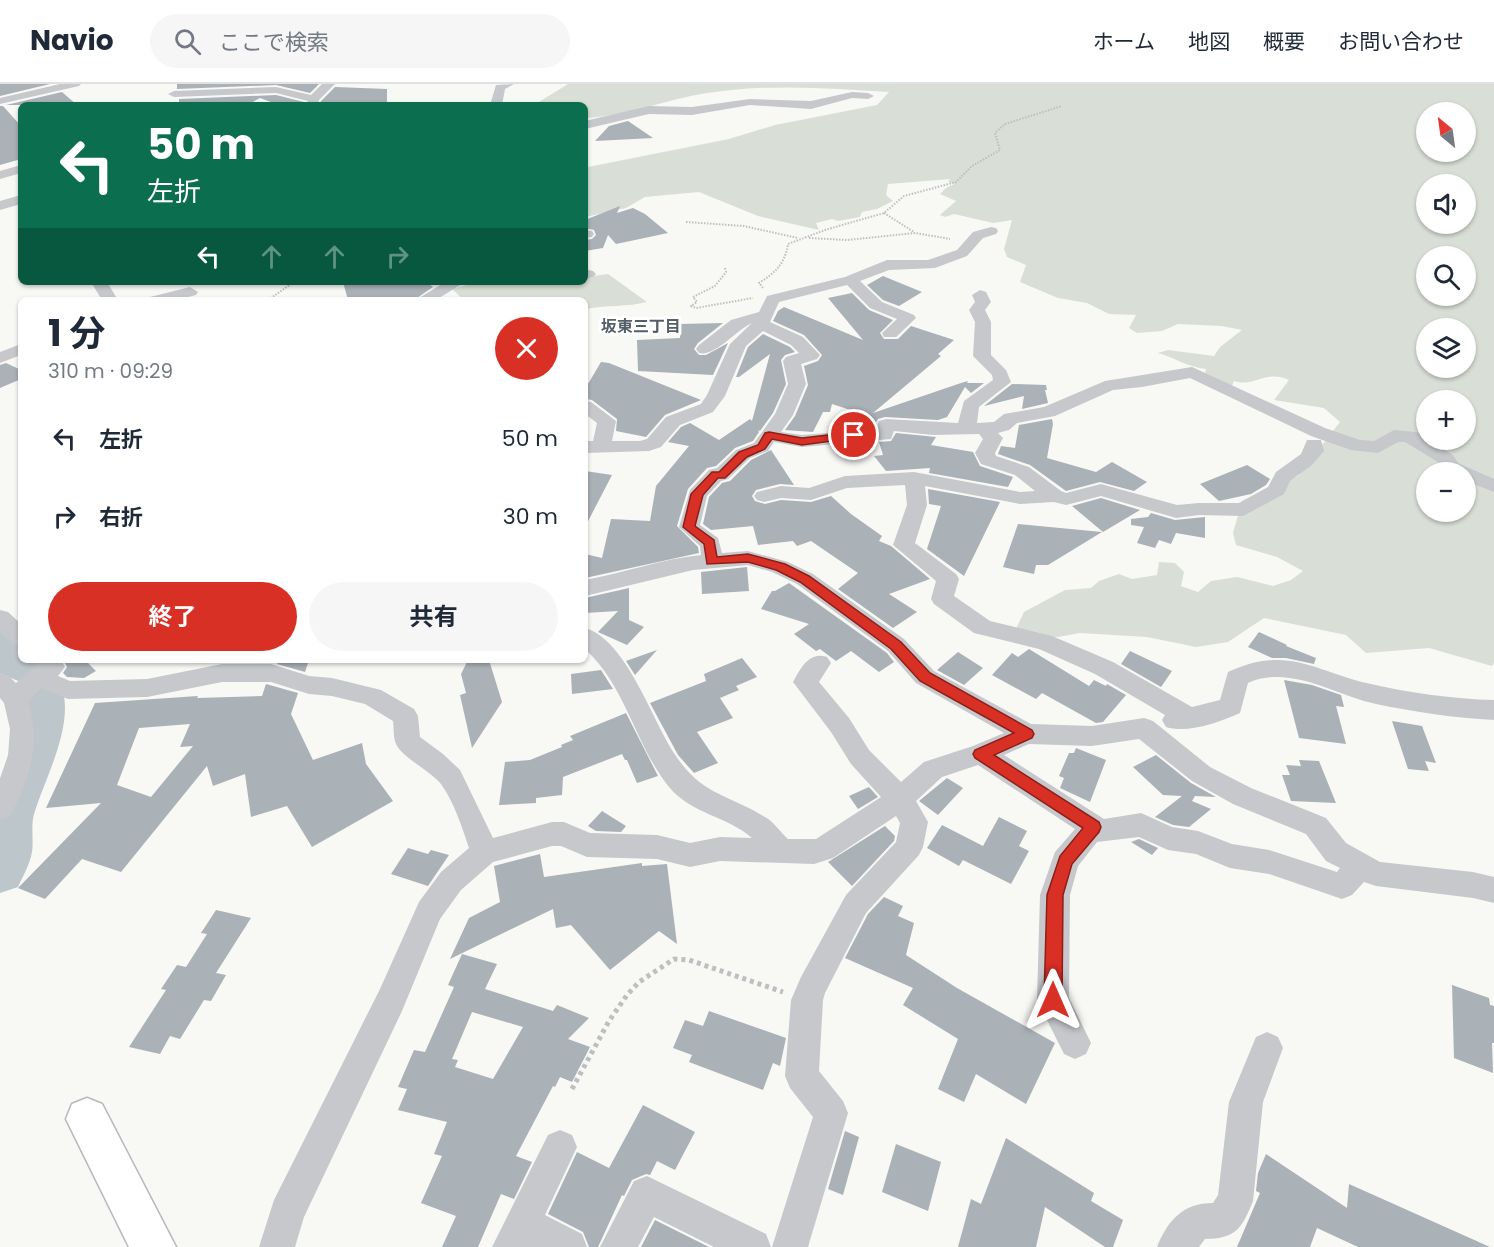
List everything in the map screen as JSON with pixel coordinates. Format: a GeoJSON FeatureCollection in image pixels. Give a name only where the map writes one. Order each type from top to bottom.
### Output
{"type":"FeatureCollection","features":[{"type":"Feature","properties":{"kind":"main road"},"geometry":{"type":"LineString","coordinates":[[87,1119],[153,1247]]}},
{"type":"Feature","properties":{"kind":"street"},"geometry":{"type":"LineString","coordinates":[[0,88],[5,99],[75,84]]}},
{"type":"Feature","properties":{"kind":"street"},"geometry":{"type":"LineString","coordinates":[[161,101],[186,89],[255,87],[262,84]]}},
{"type":"Feature","properties":{"kind":"street"},"geometry":{"type":"LineString","coordinates":[[312,102],[329,84]]}},
{"type":"Feature","properties":{"kind":"street"},"geometry":{"type":"LineString","coordinates":[[495,102],[500,87],[508,84]]}},
{"type":"Feature","properties":{"kind":"street"},"geometry":{"type":"LineString","coordinates":[[186,89],[276,90],[308,102]]}},
{"type":"Feature","properties":{"kind":"street"},"geometry":{"type":"LineString","coordinates":[[588,124],[649,110],[692,111],[750,102],[811,105],[852,95],[868,96]]}},
{"type":"Feature","properties":{"kind":"street"},"geometry":{"type":"LineString","coordinates":[[0,175],[18,170]]}},
{"type":"Feature","properties":{"kind":"street"},"geometry":{"type":"LineString","coordinates":[[0,206],[18,201]]}},
{"type":"Feature","properties":{"kind":"street"},"geometry":{"type":"LineString","coordinates":[[588,408],[607,421],[593,447],[627,448],[654,443],[673,421],[707,408],[716,396],[738,344],[763,321],[773,299],[850,280],[887,265],[930,265],[962,253],[978,235],[991,231]]}},
{"type":"Feature","properties":{"kind":"street"},"geometry":{"type":"LineString","coordinates":[[850,280],[876,304],[908,318],[890,333]]}},
{"type":"Feature","properties":{"kind":"street"},"geometry":{"type":"LineString","coordinates":[[430,297],[451,286]]}},
{"type":"Feature","properties":{"kind":"street"},"geometry":{"type":"LineString","coordinates":[[167,297],[190,291]]}},
{"type":"Feature","properties":{"kind":"street"},"geometry":{"type":"LineString","coordinates":[[980,295],[983,302],[977,310],[982,322],[982,356],[1000,374],[1002,382],[970,405],[976,427],[993,438],[985,453],[988,460],[1022,471],[1054,496]]}},
{"type":"Feature","properties":{"kind":"street"},"geometry":{"type":"LineString","coordinates":[[705,349],[747,318],[763,321],[797,341],[812,355],[792,361],[797,384],[784,415],[761,447],[743,454],[721,475],[716,474],[697,494],[689,527],[710,543],[712,561]]}},
{"type":"Feature","properties":{"kind":"street"},"geometry":{"type":"LineString","coordinates":[[0,358],[18,350]]}},
{"type":"Feature","properties":{"kind":"street"},"geometry":{"type":"LineString","coordinates":[[769,436],[802,441],[854,435],[884,435],[886,425],[933,429],[1002,426],[1011,418],[1048,412],[1111,385],[1154,380],[1191,372],[1318,432],[1358,446],[1378,447],[1394,436],[1409,436],[1448,462]]}},
{"type":"Feature","properties":{"kind":"street"},"geometry":{"type":"LineString","coordinates":[[764,496],[781,492],[811,494],[845,482],[914,478],[1020,498],[1054,496],[1066,499],[1101,490],[1176,512],[1199,508],[1243,510],[1277,490],[1278,482],[1293,466],[1304,462],[1314,451],[1314,444]]}},
{"type":"Feature","properties":{"kind":"street"},"geometry":{"type":"LineString","coordinates":[[914,478],[916,505],[904,545],[948,579],[942,599],[982,627],[1044,642],[1084,659],[1189,717]]}},
{"type":"Feature","properties":{"kind":"street"},"geometry":{"type":"LineString","coordinates":[[1476,478],[1494,486]]}},
{"type":"Feature","properties":{"kind":"street"},"geometry":{"type":"LineString","coordinates":[[588,587],[623,581],[669,567],[712,561],[748,558],[780,567],[805,579],[896,645],[925,677],[1027,734]]}},
{"type":"Feature","properties":{"kind":"street"},"geometry":{"type":"LineString","coordinates":[[0,618],[18,635]]}},
{"type":"Feature","properties":{"kind":"street"},"geometry":{"type":"LineString","coordinates":[[588,638],[597,644],[611,663],[635,701],[662,756],[679,780],[699,799],[757,826],[779,849]]}},
{"type":"Feature","properties":{"kind":"street"},"geometry":{"type":"LineString","coordinates":[[588,656],[611,663]]}},
{"type":"Feature","properties":{"kind":"street"},"geometry":{"type":"LineString","coordinates":[[790,1247],[831,1113],[802,1076],[807,1000],[856,904],[909,847],[914,822],[900,800],[860,757],[840,725],[805,682],[819,663]]}},
{"type":"Feature","properties":{"kind":"street"},"geometry":{"type":"LineString","coordinates":[[0,810],[24,746],[22,716],[8,691],[49,666],[68,690],[147,688],[222,673],[271,673],[309,685],[332,687],[372,697],[405,716],[408,742],[434,761],[451,778],[475,825],[484,852]]}},
{"type":"Feature","properties":{"kind":"street"},"geometry":{"type":"LineString","coordinates":[[277,1247],[287,1213],[391,1000],[429,911],[451,881],[484,852],[552,834],[564,834],[587,845],[657,847],[690,855],[720,849],[779,849],[814,852],[823,850],[900,800],[933,768],[981,754],[1027,734],[1092,736],[1144,728],[1218,712],[1231,706],[1237,678],[1246,672],[1297,669],[1308,671],[1356,690],[1468,710],[1494,710]]}},
{"type":"Feature","properties":{"kind":"street"},"geometry":{"type":"LineString","coordinates":[[1144,728],[1201,774],[1242,796],[1316,826],[1336,852],[1376,874],[1473,885],[1494,890]]}},
{"type":"Feature","properties":{"kind":"street"},"geometry":{"type":"LineString","coordinates":[[981,754],[1100,831],[1141,825],[1168,838],[1198,843],[1230,856],[1269,862],[1342,886],[1361,866]]}},
{"type":"Feature","properties":{"kind":"street"},"geometry":{"type":"LineString","coordinates":[[1075,1043],[1053,1000],[1055,895],[1065,861],[1093,827]]}},
{"type":"Feature","properties":{"kind":"street"},"geometry":{"type":"LineString","coordinates":[[1175,1247],[1197,1221],[1222,1221],[1235,1201],[1246,1102],[1267,1048]]}},
{"type":"Feature","properties":{"kind":"street"},"geometry":{"type":"LineString","coordinates":[[560,1147],[516,1235],[569,1247]]}},
{"type":"Feature","properties":{"kind":"street"},"geometry":{"type":"LineString","coordinates":[[618,1247],[647,1194],[753,1247]]}},
{"type":"Feature","properties":{"kind":"path"},"geometry":{"type":"LineString","coordinates":[[725,268],[726,272],[715,286],[693,297],[697,302],[691,306],[701,307],[754,298],[752,296],[764,287],[759,283],[774,273],[787,259],[788,244],[825,230],[884,213],[904,196],[956,182],[972,166],[1000,150],[995,134],[1005,124],[1062,106]]}},
{"type":"Feature","properties":{"kind":"path"},"geometry":{"type":"LineString","coordinates":[[884,213],[915,232]]}},
{"type":"Feature","properties":{"kind":"path"},"geometry":{"type":"LineString","coordinates":[[686,222],[744,226],[790,238],[847,240],[915,232],[972,242]]}},
{"type":"Feature","properties":{"kind":"path"},"geometry":{"type":"LineString","coordinates":[[272,297],[288,285]]}},
{"type":"Feature","properties":{"kind":"path"},"geometry":{"type":"LineString","coordinates":[[572,1089],[609,1021],[627,995],[639,982],[674,959],[689,960],[807,1000]]}},
{"type":"Feature","properties":{"kind":"shaded area"},"geometry":{"type":"Polygon","coordinates":[[[568,84],[1494,84],[1494,663],[1492,666],[1429,648],[1366,653],[1346,635],[1264,618],[1228,642],[1196,647],[1147,637],[1080,633],[1058,637],[1012,637],[1024,612],[1065,590],[1091,588],[1099,581],[1119,574],[1132,579],[1157,575],[1159,562],[1175,563],[1184,572],[1181,586],[1198,592],[1211,581],[1237,577],[1273,586],[1291,580],[1303,571],[1277,557],[1236,545],[1233,533],[1242,501],[1298,476],[1340,422],[1324,408],[1274,400],[1289,380],[1273,376],[1241,383],[1234,381],[1230,390],[1205,374],[1206,369],[1158,353],[1168,350],[1214,356],[1220,347],[1242,330],[1222,326],[1178,324],[1162,331],[1137,333],[1129,328],[1136,315],[1109,314],[1087,303],[1058,298],[1020,282],[1026,265],[1007,257],[1004,249],[1012,220],[993,223],[954,214],[945,217],[940,215],[956,201],[940,194],[954,184],[948,182],[950,179],[888,184],[886,195],[893,201],[877,209],[862,212],[860,217],[838,221],[832,219],[816,223],[819,230],[758,216],[699,192],[645,197],[626,208],[588,216],[588,167],[729,139],[775,125],[877,105],[889,92],[802,87],[758,88],[699,94],[618,114],[588,118],[588,102],[539,102],[568,84]]]}},
{"type":"Feature","properties":{"kind":"shaded area"},"geometry":{"type":"Polygon","coordinates":[[[608,274],[647,302],[588,309],[588,297],[461,297],[452,289],[467,285],[588,285],[588,277],[608,274]]]}},
{"type":"Feature","properties":{"kind":"building"},"geometry":{"type":"Polygon","coordinates":[[[0,84],[50,84],[0,96],[0,84]]]}},
{"type":"Feature","properties":{"kind":"building"},"geometry":{"type":"Polygon","coordinates":[[[177,84],[319,84],[310,93],[276,85],[177,89],[177,84]]]}},
{"type":"Feature","properties":{"kind":"building"},"geometry":{"type":"Polygon","coordinates":[[[335,87],[387,89],[387,102],[321,101],[335,87]]]}},
{"type":"Feature","properties":{"kind":"building"},"geometry":{"type":"Polygon","coordinates":[[[62,92],[74,102],[19,102],[62,92]]]}},
{"type":"Feature","properties":{"kind":"building"},"geometry":{"type":"Polygon","coordinates":[[[276,95],[304,102],[271,102],[260,98],[253,102],[179,102],[179,99],[276,95]]]}},
{"type":"Feature","properties":{"kind":"building"},"geometry":{"type":"Polygon","coordinates":[[[0,106],[3,106],[18,123],[18,160],[0,165],[0,106]]]}},
{"type":"Feature","properties":{"kind":"building"},"geometry":{"type":"Polygon","coordinates":[[[628,121],[653,138],[595,141],[609,126],[628,121]]]}},
{"type":"Feature","properties":{"kind":"building"},"geometry":{"type":"Polygon","coordinates":[[[620,206],[617,213],[633,208],[645,214],[668,233],[616,244],[608,235],[603,248],[588,250],[588,240],[596,235],[594,230],[588,229],[588,219],[620,206]]]}},
{"type":"Feature","properties":{"kind":"building"},"geometry":{"type":"Polygon","coordinates":[[[883,276],[922,292],[899,306],[883,300],[867,285],[883,276]]]}},
{"type":"Feature","properties":{"kind":"building"},"geometry":{"type":"Polygon","coordinates":[[[344,285],[430,285],[433,287],[418,297],[347,297],[344,285]]]}},
{"type":"Feature","properties":{"kind":"building"},"geometry":{"type":"Polygon","coordinates":[[[852,293],[869,310],[893,320],[880,333],[884,339],[898,339],[911,326],[954,340],[938,354],[941,356],[873,413],[968,381],[967,383],[984,383],[971,393],[965,387],[947,417],[938,420],[885,417],[878,419],[873,427],[869,416],[832,404],[830,412],[823,412],[813,432],[785,430],[795,416],[808,385],[804,366],[818,361],[822,355],[804,335],[773,321],[778,311],[784,307],[863,340],[828,298],[852,293]]]}},
{"type":"Feature","properties":{"kind":"building"},"geometry":{"type":"Polygon","coordinates":[[[723,323],[694,349],[699,355],[706,355],[728,343],[713,375],[638,371],[637,340],[680,338],[680,324],[723,323]]]}},
{"type":"Feature","properties":{"kind":"building"},"geometry":{"type":"Polygon","coordinates":[[[763,334],[790,347],[795,352],[785,355],[781,360],[786,384],[773,413],[760,431],[758,430],[753,441],[735,448],[716,466],[707,468],[688,489],[677,526],[698,547],[699,553],[588,577],[588,555],[602,558],[611,519],[650,521],[656,486],[689,446],[668,442],[681,427],[690,423],[719,440],[750,419],[752,421],[770,354],[736,377],[748,347],[763,334]]]}},
{"type":"Feature","properties":{"kind":"building"},"geometry":{"type":"Polygon","coordinates":[[[601,362],[609,363],[701,400],[665,415],[646,437],[616,431],[617,419],[588,399],[588,384],[601,362]]]}},
{"type":"Feature","properties":{"kind":"building"},"geometry":{"type":"Polygon","coordinates":[[[6,363],[18,369],[18,380],[0,388],[0,365],[6,363]]]}},
{"type":"Feature","properties":{"kind":"building"},"geometry":{"type":"Polygon","coordinates":[[[1012,384],[1046,385],[1048,403],[1022,409],[1024,396],[984,406],[1012,384]]]}},
{"type":"Feature","properties":{"kind":"building"},"geometry":{"type":"Polygon","coordinates":[[[1052,419],[1047,458],[1096,472],[1112,462],[1147,482],[1134,491],[1100,482],[1066,491],[1030,465],[998,454],[1001,446],[1015,448],[1019,425],[1052,419]]]}},
{"type":"Feature","properties":{"kind":"building"},"geometry":{"type":"Polygon","coordinates":[[[896,433],[936,437],[931,445],[973,452],[980,466],[1013,477],[1008,487],[929,473],[930,468],[886,471],[874,456],[883,455],[879,442],[891,441],[896,433]]]}},
{"type":"Feature","properties":{"kind":"building"},"geometry":{"type":"Polygon","coordinates":[[[771,450],[794,485],[780,484],[756,490],[752,496],[755,501],[765,504],[781,500],[811,502],[831,496],[851,514],[882,536],[879,541],[891,546],[930,579],[889,594],[917,612],[893,628],[838,589],[858,573],[811,541],[797,546],[793,541],[758,545],[753,526],[711,530],[703,524],[709,497],[722,483],[730,481],[751,460],[771,450]]]}},
{"type":"Feature","properties":{"kind":"building"},"geometry":{"type":"Polygon","coordinates":[[[1247,465],[1270,479],[1266,485],[1251,494],[1219,501],[1200,484],[1247,465]]]}},
{"type":"Feature","properties":{"kind":"building"},"geometry":{"type":"Polygon","coordinates":[[[588,471],[612,475],[588,521],[588,471]]]}},
{"type":"Feature","properties":{"kind":"building"},"geometry":{"type":"Polygon","coordinates":[[[928,489],[1000,502],[964,576],[927,549],[941,506],[929,504],[928,489]]]}},
{"type":"Feature","properties":{"kind":"building"},"geometry":{"type":"Polygon","coordinates":[[[1101,498],[1140,510],[1103,532],[1072,506],[1101,498]]]}},
{"type":"Feature","properties":{"kind":"building"},"geometry":{"type":"Polygon","coordinates":[[[1151,513],[1175,520],[1205,517],[1205,538],[1176,533],[1171,544],[1159,540],[1155,548],[1137,543],[1144,527],[1131,525],[1131,519],[1148,517],[1151,513]]]}},
{"type":"Feature","properties":{"kind":"building"},"geometry":{"type":"Polygon","coordinates":[[[1018,524],[1102,532],[1048,565],[1036,565],[1034,574],[1003,567],[1018,524]]]}},
{"type":"Feature","properties":{"kind":"building"},"geometry":{"type":"Polygon","coordinates":[[[747,567],[749,591],[702,594],[701,572],[747,567]]]}},
{"type":"Feature","properties":{"kind":"building"},"geometry":{"type":"Polygon","coordinates":[[[789,583],[887,653],[894,662],[879,672],[851,651],[836,661],[820,649],[816,651],[794,634],[809,624],[761,609],[772,591],[789,583]]]}},
{"type":"Feature","properties":{"kind":"building"},"geometry":{"type":"Polygon","coordinates":[[[629,588],[629,620],[644,627],[627,645],[598,632],[618,611],[588,613],[588,597],[629,588]]]}},
{"type":"Feature","properties":{"kind":"building"},"geometry":{"type":"Polygon","coordinates":[[[1259,632],[1316,658],[1314,664],[1286,658],[1272,658],[1248,647],[1259,632]]]}},
{"type":"Feature","properties":{"kind":"building"},"geometry":{"type":"Polygon","coordinates":[[[1029,649],[1089,686],[1094,680],[1106,686],[1107,684],[1126,695],[1103,722],[1096,723],[1042,693],[1036,699],[992,675],[1012,653],[1018,657],[1029,649]]]}},
{"type":"Feature","properties":{"kind":"building"},"geometry":{"type":"Polygon","coordinates":[[[657,650],[635,675],[626,661],[657,650]]]}},
{"type":"Feature","properties":{"kind":"building"},"geometry":{"type":"Polygon","coordinates":[[[1130,651],[1172,671],[1161,687],[1121,664],[1130,651]]]}},
{"type":"Feature","properties":{"kind":"building"},"geometry":{"type":"Polygon","coordinates":[[[958,652],[983,668],[964,685],[937,670],[958,652]]]}},
{"type":"Feature","properties":{"kind":"building"},"geometry":{"type":"Polygon","coordinates":[[[742,658],[757,677],[736,686],[739,690],[720,698],[733,718],[697,732],[718,763],[694,773],[678,755],[650,703],[706,681],[704,674],[742,658]]]}},
{"type":"Feature","properties":{"kind":"building"},"geometry":{"type":"Polygon","coordinates":[[[65,663],[88,663],[96,671],[84,678],[67,677],[63,673],[67,667],[65,663]]]}},
{"type":"Feature","properties":{"kind":"building"},"geometry":{"type":"Polygon","coordinates":[[[278,663],[308,663],[305,672],[278,663]]]}},
{"type":"Feature","properties":{"kind":"building"},"geometry":{"type":"Polygon","coordinates":[[[466,663],[490,663],[502,702],[472,748],[460,695],[466,693],[461,674],[466,663]]]}},
{"type":"Feature","properties":{"kind":"building"},"geometry":{"type":"Polygon","coordinates":[[[601,670],[613,689],[572,694],[571,674],[601,670]]]}},
{"type":"Feature","properties":{"kind":"building"},"geometry":{"type":"Polygon","coordinates":[[[1284,680],[1312,685],[1341,695],[1344,707],[1336,706],[1346,744],[1299,738],[1284,680]]]}},
{"type":"Feature","properties":{"kind":"building"},"geometry":{"type":"Polygon","coordinates":[[[266,684],[298,693],[291,714],[313,760],[362,743],[366,764],[393,801],[312,847],[287,806],[251,817],[245,774],[213,786],[207,766],[121,872],[82,859],[45,899],[18,888],[101,803],[46,808],[95,703],[198,696],[197,698],[262,696],[266,684]],[[190,724],[139,728],[117,785],[151,797],[193,746],[180,747],[190,724]]]}},
{"type":"Feature","properties":{"kind":"building"},"geometry":{"type":"Polygon","coordinates":[[[626,713],[658,776],[637,783],[622,754],[563,777],[562,795],[536,798],[536,803],[499,805],[505,762],[530,760],[562,747],[561,745],[573,740],[570,736],[626,713]]]}},
{"type":"Feature","properties":{"kind":"building"},"geometry":{"type":"Polygon","coordinates":[[[1392,721],[1422,726],[1436,763],[1425,761],[1429,771],[1408,769],[1392,721]]]}},
{"type":"Feature","properties":{"kind":"building"},"geometry":{"type":"Polygon","coordinates":[[[1076,748],[1106,760],[1090,802],[1060,788],[1064,778],[1059,776],[1069,753],[1074,753],[1076,748]]]}},
{"type":"Feature","properties":{"kind":"building"},"geometry":{"type":"Polygon","coordinates":[[[1156,755],[1191,783],[1216,797],[1195,796],[1192,801],[1211,809],[1189,827],[1173,825],[1155,817],[1182,796],[1163,795],[1133,767],[1156,755]]]}},
{"type":"Feature","properties":{"kind":"building"},"geometry":{"type":"Polygon","coordinates":[[[1299,760],[1319,761],[1336,803],[1291,801],[1282,775],[1290,775],[1286,765],[1301,766],[1299,760]]]}},
{"type":"Feature","properties":{"kind":"building"},"geometry":{"type":"Polygon","coordinates":[[[947,778],[963,788],[938,815],[919,801],[947,778]]]}},
{"type":"Feature","properties":{"kind":"building"},"geometry":{"type":"Polygon","coordinates":[[[869,787],[878,797],[858,809],[849,796],[869,787]]]}},
{"type":"Feature","properties":{"kind":"building"},"geometry":{"type":"Polygon","coordinates":[[[602,811],[626,826],[621,832],[596,831],[588,826],[602,811]]]}},
{"type":"Feature","properties":{"kind":"building"},"geometry":{"type":"Polygon","coordinates":[[[999,817],[1027,831],[1019,846],[1029,851],[1011,884],[963,860],[959,866],[927,848],[942,825],[983,846],[999,817]]]}},
{"type":"Feature","properties":{"kind":"building"},"geometry":{"type":"Polygon","coordinates":[[[885,826],[895,836],[894,841],[852,886],[828,862],[885,826]]]}},
{"type":"Feature","properties":{"kind":"building"},"geometry":{"type":"Polygon","coordinates":[[[1139,839],[1158,848],[1152,855],[1131,842],[1139,839]]]}},
{"type":"Feature","properties":{"kind":"building"},"geometry":{"type":"Polygon","coordinates":[[[408,848],[428,854],[431,850],[449,855],[428,886],[391,874],[408,848]]]}},
{"type":"Feature","properties":{"kind":"building"},"geometry":{"type":"Polygon","coordinates":[[[540,854],[544,877],[642,863],[642,866],[667,864],[677,944],[659,931],[610,970],[571,925],[556,928],[553,909],[450,959],[469,918],[500,902],[494,866],[540,854]]]}},
{"type":"Feature","properties":{"kind":"building"},"geometry":{"type":"Polygon","coordinates":[[[884,897],[903,906],[898,916],[914,923],[906,955],[957,988],[1055,1043],[1026,1104],[976,1074],[964,1102],[938,1089],[958,1039],[903,1005],[913,988],[845,958],[868,914],[884,897]]]}},
{"type":"Feature","properties":{"kind":"building"},"geometry":{"type":"Polygon","coordinates":[[[216,910],[251,918],[216,973],[226,975],[211,1001],[204,1000],[180,1039],[170,1036],[160,1054],[129,1047],[166,990],[161,989],[177,965],[186,967],[207,934],[201,933],[216,910]]]}},
{"type":"Feature","properties":{"kind":"building"},"geometry":{"type":"Polygon","coordinates":[[[462,954],[497,964],[485,989],[553,1011],[557,1005],[589,1018],[568,1039],[590,1047],[572,1082],[560,1077],[555,1087],[553,1086],[516,1156],[532,1162],[514,1199],[501,1194],[478,1247],[442,1247],[456,1216],[421,1203],[442,1156],[434,1154],[447,1122],[398,1110],[407,1089],[398,1087],[414,1050],[425,1052],[454,987],[448,985],[462,954]],[[472,1012],[452,1059],[458,1060],[455,1067],[493,1079],[523,1027],[472,1012]]]}},
{"type":"Feature","properties":{"kind":"building"},"geometry":{"type":"Polygon","coordinates":[[[1452,985],[1489,998],[1490,1005],[1494,1006],[1493,1073],[1454,1058],[1452,985]]]}},
{"type":"Feature","properties":{"kind":"building"},"geometry":{"type":"Polygon","coordinates":[[[709,1011],[786,1038],[780,1066],[773,1063],[763,1090],[689,1062],[692,1055],[673,1048],[685,1020],[703,1026],[709,1011]]]}},
{"type":"Feature","properties":{"kind":"building"},"geometry":{"type":"Polygon","coordinates":[[[643,1105],[695,1132],[675,1170],[657,1161],[650,1175],[646,1174],[632,1180],[624,1196],[622,1195],[598,1247],[589,1247],[583,1232],[548,1214],[577,1152],[609,1168],[643,1105]]]}},
{"type":"Feature","properties":{"kind":"building"},"geometry":{"type":"Polygon","coordinates":[[[845,1131],[859,1137],[843,1195],[828,1189],[845,1131]]]}},
{"type":"Feature","properties":{"kind":"building"},"geometry":{"type":"Polygon","coordinates":[[[1006,1138],[1094,1193],[1091,1201],[1123,1220],[1113,1247],[1105,1247],[1045,1207],[1036,1247],[958,1247],[971,1199],[981,1204],[1006,1138]]]}},
{"type":"Feature","properties":{"kind":"building"},"geometry":{"type":"Polygon","coordinates":[[[896,1144],[941,1162],[928,1211],[882,1192],[896,1144]]]}},
{"type":"Feature","properties":{"kind":"building"},"geometry":{"type":"Polygon","coordinates":[[[1266,1154],[1347,1208],[1349,1184],[1490,1247],[1358,1247],[1317,1228],[1310,1247],[1237,1247],[1260,1193],[1256,1191],[1258,1173],[1266,1154]]]}},
{"type":"Feature","properties":{"kind":"building"},"geometry":{"type":"Polygon","coordinates":[[[655,1220],[709,1247],[641,1247],[655,1220]]]}},
{"type":"Feature","properties":{"kind":"waterway"},"geometry":{"type":"LineString","coordinates":[[0,645],[18,665]]}},
{"type":"Feature","properties":{"kind":"waterway"},"geometry":{"type":"LineString","coordinates":[[0,871],[6,853],[9,813],[23,782],[40,729],[42,690]]}},
{"type":"Feature","properties":{"kind":"district","name":"坂東三丁目"},"geometry":{"type":"Point","coordinates":[641,326]}},
{"type":"Feature","properties":{"kind":"route"},"geometry":{"type":"LineString","coordinates":[[854,435],[802,441],[769,436],[761,447],[743,454],[721,475],[716,474],[697,494],[689,527],[710,543],[712,561],[748,558],[780,567],[805,579],[896,645],[925,677],[1027,734],[981,754],[1093,827],[1065,861],[1055,895],[1053,1000]]}}]}
